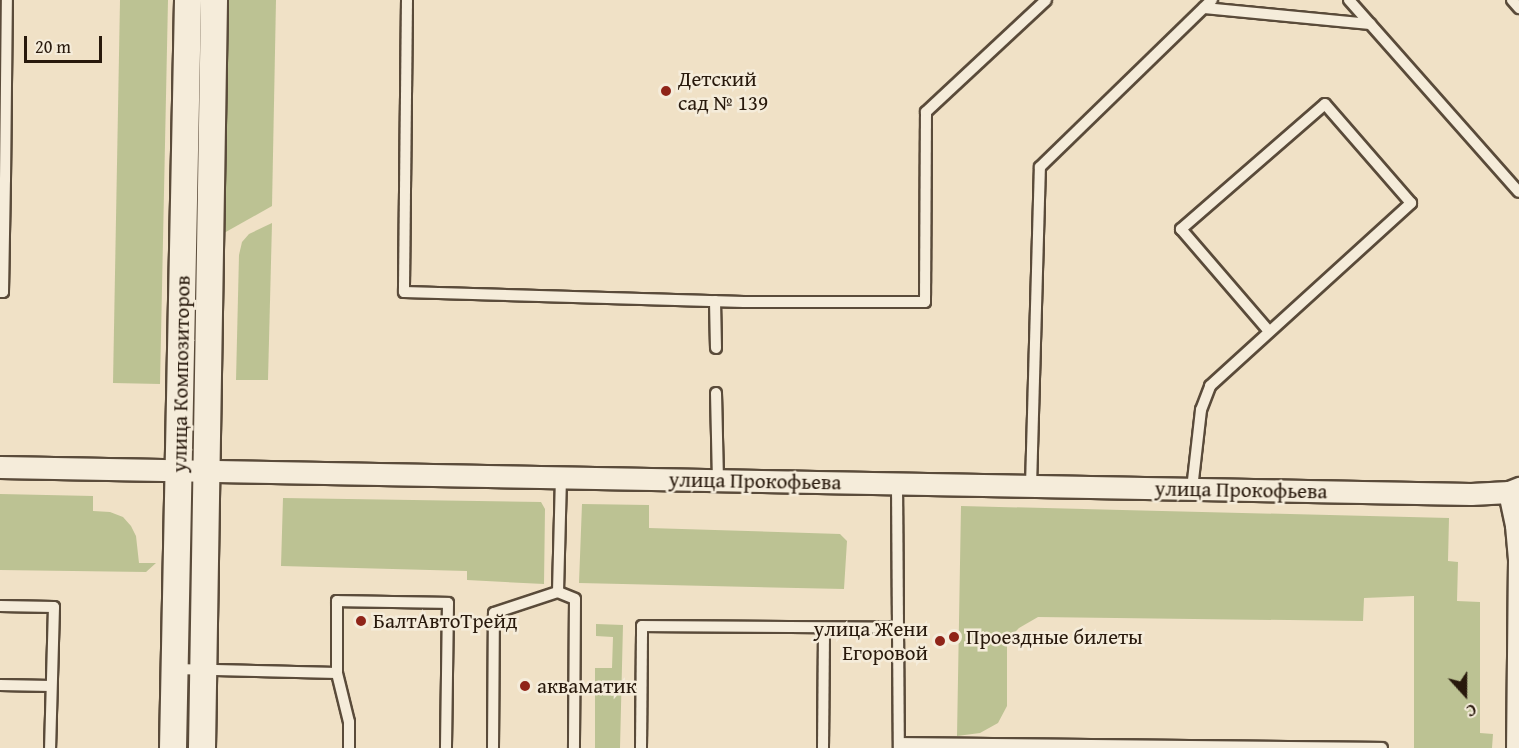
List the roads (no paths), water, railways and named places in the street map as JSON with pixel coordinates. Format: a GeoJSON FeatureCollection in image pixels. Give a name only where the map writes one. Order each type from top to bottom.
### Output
{"type":"FeatureCollection","features":[{"type":"Feature","properties":{"kind":"street","name":"улица Композиторов"},"geometry":{"type":"LineString","coordinates":[[173,748],[188,0]]}},
{"type":"Feature","properties":{"kind":"street","name":"улица Композиторов"},"geometry":{"type":"LineString","coordinates":[[202,748],[214,0]]}},
{"type":"Feature","properties":{"kind":"street","name":"улица Прокофьева"},"geometry":{"type":"LineString","coordinates":[[0,467],[1471,494],[1514,490]]}},
{"type":"Feature","properties":{"kind":"street"},"geometry":{"type":"LineString","coordinates":[[1514,490],[1519,560],[1517,748]]}},
{"type":"Feature","properties":{"kind":"lane"},"geometry":{"type":"LineString","coordinates":[[0,292],[3,292],[7,0]]}},
{"type":"Feature","properties":{"kind":"lane"},"geometry":{"type":"LineString","coordinates":[[407,0],[404,292],[715,301],[925,302],[926,112],[1046,0]]}},
{"type":"Feature","properties":{"kind":"lane"},"geometry":{"type":"LineString","coordinates":[[1349,0],[1519,192]]}},
{"type":"Feature","properties":{"kind":"lane"},"geometry":{"type":"LineString","coordinates":[[1512,0],[1519,8]]}},
{"type":"Feature","properties":{"kind":"lane"},"geometry":{"type":"LineString","coordinates":[[1031,486],[1040,167],[1208,4],[1370,24]]}},
{"type":"Feature","properties":{"kind":"lane"},"geometry":{"type":"LineString","coordinates":[[1192,489],[1201,410],[1210,386],[1268,330],[1411,203],[1325,104],[1181,229],[1268,330]]}},
{"type":"Feature","properties":{"kind":"lane"},"geometry":{"type":"LineString","coordinates":[[715,301],[716,348]]}},
{"type":"Feature","properties":{"kind":"lane"},"geometry":{"type":"LineString","coordinates":[[716,393],[718,480]]}},
{"type":"Feature","properties":{"kind":"lane"},"geometry":{"type":"LineString","coordinates":[[558,592],[561,477]]}},
{"type":"Feature","properties":{"kind":"lane"},"geometry":{"type":"LineString","coordinates":[[897,484],[899,745],[1382,748]]}},
{"type":"Feature","properties":{"kind":"lane"},"geometry":{"type":"LineString","coordinates":[[493,748],[494,613],[558,592],[575,599],[574,748]]}},
{"type":"Feature","properties":{"kind":"lane"},"geometry":{"type":"LineString","coordinates":[[349,748],[349,722],[337,673],[337,601],[448,603],[446,748]]}},
{"type":"Feature","properties":{"kind":"lane"},"geometry":{"type":"LineString","coordinates":[[0,606],[54,607],[50,748]]}},
{"type":"Feature","properties":{"kind":"lane"},"geometry":{"type":"LineString","coordinates":[[641,748],[642,626],[898,628]]}},
{"type":"Feature","properties":{"kind":"lane"},"geometry":{"type":"LineString","coordinates":[[823,748],[824,628]]}},
{"type":"Feature","properties":{"kind":"lane"},"geometry":{"type":"LineString","coordinates":[[175,669],[337,673]]}},
{"type":"Feature","properties":{"kind":"lane"},"geometry":{"type":"LineString","coordinates":[[0,685],[51,686]]}},
{"type":"Feature","properties":{"kind":"place","name":"Детский сад № 139"},"geometry":{"type":"Point","coordinates":[666,91]}},
{"type":"Feature","properties":{"kind":"place","name":"БалтАвтоТрейд"},"geometry":{"type":"Point","coordinates":[361,621]}},
{"type":"Feature","properties":{"kind":"place","name":"Проездные билеты"},"geometry":{"type":"Point","coordinates":[954,637]}},
{"type":"Feature","properties":{"kind":"place","name":"улица Жени Егоровой"},"geometry":{"type":"Point","coordinates":[940,641]}},
{"type":"Feature","properties":{"kind":"place","name":"акваматик"},"geometry":{"type":"Point","coordinates":[525,686]}}]}
